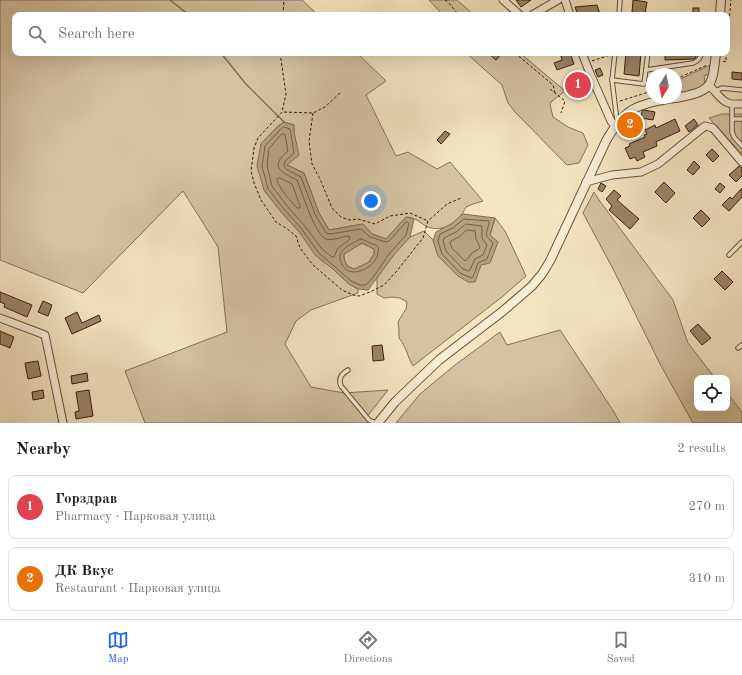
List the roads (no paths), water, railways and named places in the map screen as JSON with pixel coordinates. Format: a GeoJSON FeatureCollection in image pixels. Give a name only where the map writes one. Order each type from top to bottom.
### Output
{"type":"FeatureCollection","features":[{"type":"Feature","properties":{"kind":"street"},"geometry":{"type":"LineString","coordinates":[[503,0],[517,12]]}},
{"type":"Feature","properties":{"kind":"street"},"geometry":{"type":"LineString","coordinates":[[537,12],[558,0]]}},
{"type":"Feature","properties":{"kind":"street"},"geometry":{"type":"LineString","coordinates":[[565,0],[569,12]]}},
{"type":"Feature","properties":{"kind":"street"},"geometry":{"type":"LineString","coordinates":[[720,12],[721,0]]}},
{"type":"Feature","properties":{"kind":"street"},"geometry":{"type":"LineString","coordinates":[[583,56],[611,121],[616,124]]}},
{"type":"Feature","properties":{"kind":"street"},"geometry":{"type":"LineString","coordinates":[[716,57],[712,89],[726,103],[742,104]]}},
{"type":"Feature","properties":{"kind":"street"},"geometry":{"type":"LineString","coordinates":[[682,96],[712,89]]}},
{"type":"Feature","properties":{"kind":"street"},"geometry":{"type":"LineString","coordinates":[[377,423],[394,402],[439,360],[503,311],[532,286],[550,261],[586,182],[616,124],[630,110],[646,104]]}},
{"type":"Feature","properties":{"kind":"street"},"geometry":{"type":"LineString","coordinates":[[586,182],[612,175],[641,172],[650,168],[658,164],[705,126],[713,128],[742,162]]}},
{"type":"Feature","properties":{"kind":"street"},"geometry":{"type":"LineString","coordinates":[[0,318],[44,336],[63,423]]}},
{"type":"Feature","properties":{"kind":"lane"},"geometry":{"type":"LineString","coordinates":[[619,12],[620,0]]}},
{"type":"Feature","properties":{"kind":"lane"},"geometry":{"type":"LineString","coordinates":[[615,56],[612,80],[616,124]]}},
{"type":"Feature","properties":{"kind":"lane"},"geometry":{"type":"LineString","coordinates":[[646,68],[648,56]]}},
{"type":"Feature","properties":{"kind":"lane"},"geometry":{"type":"LineString","coordinates":[[659,68],[693,63],[697,61],[700,56]]}},
{"type":"Feature","properties":{"kind":"lane"},"geometry":{"type":"LineString","coordinates":[[612,80],[644,84],[646,70]]}},
{"type":"Feature","properties":{"kind":"lane"},"geometry":{"type":"LineString","coordinates":[[712,89],[722,88],[742,90]]}},
{"type":"Feature","properties":{"kind":"lane"},"geometry":{"type":"LineString","coordinates":[[732,104],[732,132],[734,137],[742,146]]}},
{"type":"Feature","properties":{"kind":"lane"},"geometry":{"type":"LineString","coordinates":[[732,119],[742,119]]}},
{"type":"Feature","properties":{"kind":"lane"},"geometry":{"type":"LineString","coordinates":[[729,255],[742,242]]}},
{"type":"Feature","properties":{"kind":"lane"},"geometry":{"type":"LineString","coordinates":[[738,348],[742,345]]}},
{"type":"Feature","properties":{"kind":"lane"},"geometry":{"type":"LineString","coordinates":[[348,370],[340,376],[339,381],[341,386],[369,420],[377,423]]}},
{"type":"Feature","properties":{"kind":"water"},"geometry":{"type":"Polygon","coordinates":[[[284,122],[294,125],[299,155],[287,165],[304,173],[319,213],[329,230],[363,224],[372,234],[386,239],[406,217],[414,219],[410,237],[393,256],[368,290],[358,289],[349,284],[315,255],[298,230],[281,212],[264,190],[257,166],[261,144],[277,127],[284,122]],[[362,243],[344,254],[344,259],[347,266],[354,269],[369,262],[374,254],[374,249],[362,243]]]}},
{"type":"Feature","properties":{"kind":"water"},"geometry":{"type":"Polygon","coordinates":[[[463,214],[495,218],[490,235],[498,242],[490,263],[481,265],[475,282],[468,282],[458,276],[438,256],[433,240],[436,232],[451,224],[463,214]]]}},
{"type":"Feature","properties":{"kind":"waterway"},"geometry":{"type":"LineString","coordinates":[[170,0],[185,12]]}},
{"type":"Feature","properties":{"kind":"waterway"},"geometry":{"type":"LineString","coordinates":[[223,56],[245,83],[284,122]]}},
{"type":"Feature","properties":{"kind":"place","name":"Горздрав"},"geometry":{"type":"Point","coordinates":[578,85]}},
{"type":"Feature","properties":{"kind":"place","name":"ДК Вкус"},"geometry":{"type":"Point","coordinates":[630,125]}}]}
